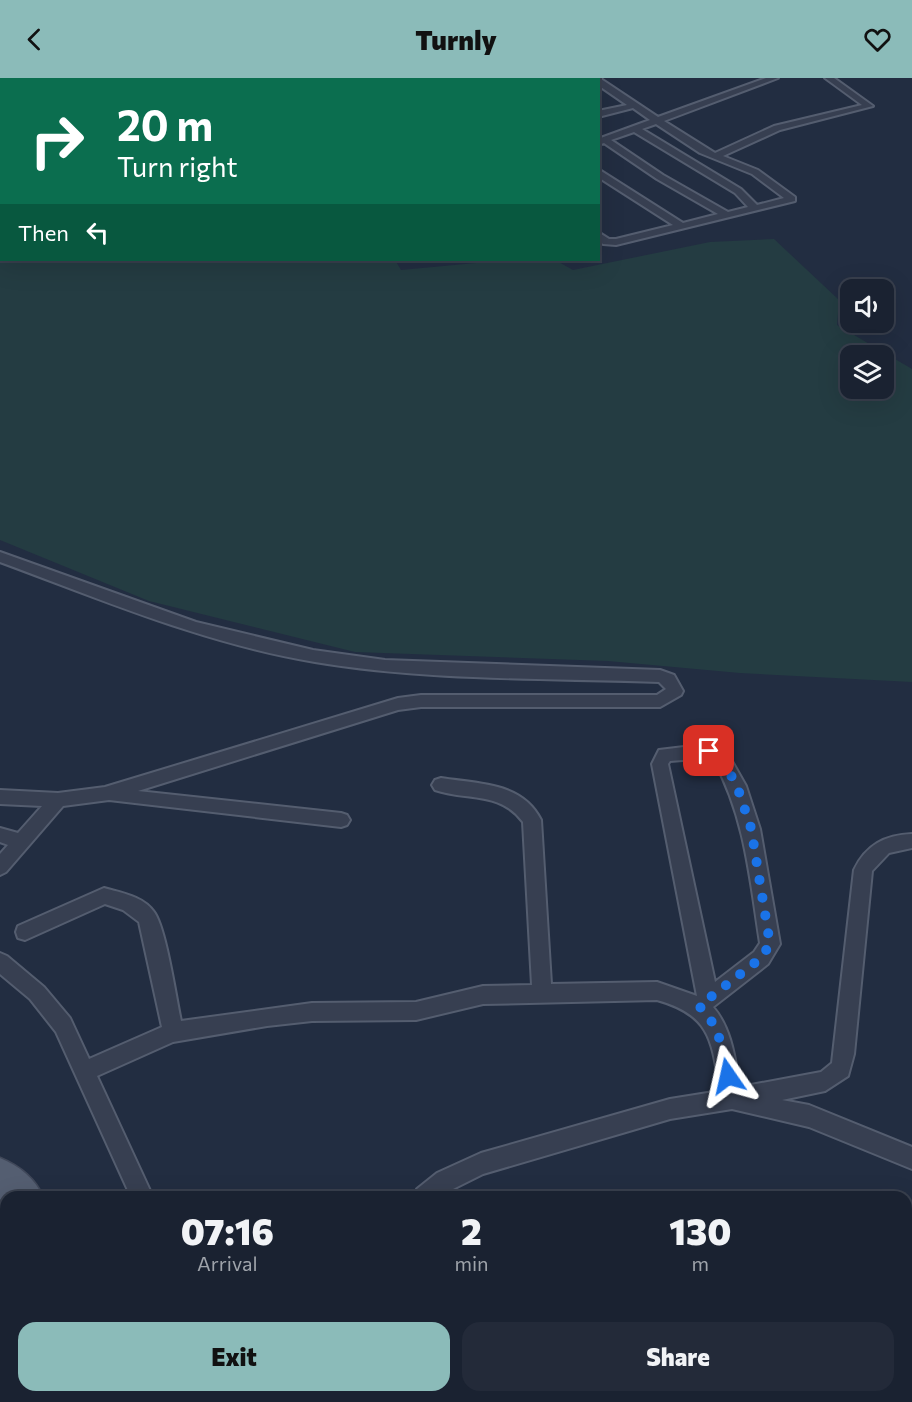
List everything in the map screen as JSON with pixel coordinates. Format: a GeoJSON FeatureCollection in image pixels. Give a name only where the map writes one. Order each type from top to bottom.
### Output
{"type":"FeatureCollection","features":[{"type":"Feature","properties":{"kind":"main road"},"geometry":{"type":"LineString","coordinates":[[0,1176],[18,1191]]}},
{"type":"Feature","properties":{"kind":"street"},"geometry":{"type":"LineString","coordinates":[[602,141],[774,78]]}},
{"type":"Feature","properties":{"kind":"street"},"geometry":{"type":"LineString","coordinates":[[715,156],[794,123],[869,106],[829,78]]}},
{"type":"Feature","properties":{"kind":"street"},"geometry":{"type":"LineString","coordinates":[[600,82],[715,156],[755,172],[792,198],[789,202],[612,243],[600,236]]}},
{"type":"Feature","properties":{"kind":"street"},"geometry":{"type":"LineString","coordinates":[[600,92],[610,89]]}},
{"type":"Feature","properties":{"kind":"street"},"geometry":{"type":"LineString","coordinates":[[600,114],[636,105]]}},
{"type":"Feature","properties":{"kind":"street"},"geometry":{"type":"LineString","coordinates":[[637,130],[738,190],[756,209]]}},
{"type":"Feature","properties":{"kind":"street"},"geometry":{"type":"LineString","coordinates":[[602,141],[728,216]]}},
{"type":"Feature","properties":{"kind":"street"},"geometry":{"type":"LineString","coordinates":[[600,173],[681,226]]}},
{"type":"Feature","properties":{"kind":"street"},"geometry":{"type":"LineString","coordinates":[[0,557],[193,627],[313,656],[386,666],[660,676],[668,679],[675,692],[660,701],[449,700],[398,704],[105,794],[58,800],[0,797]]}},
{"type":"Feature","properties":{"kind":"street"},"geometry":{"type":"LineString","coordinates":[[704,1002],[761,958],[770,944],[751,828],[737,786],[719,754],[709,751],[665,755],[660,764],[704,1002],[719,1032],[732,1099]]}},
{"type":"Feature","properties":{"kind":"street"},"geometry":{"type":"LineString","coordinates":[[441,784],[508,796],[520,804],[532,820],[542,993]]}},
{"type":"Feature","properties":{"kind":"street"},"geometry":{"type":"LineString","coordinates":[[105,794],[341,820]]}},
{"type":"Feature","properties":{"kind":"street"},"geometry":{"type":"LineString","coordinates":[[0,867],[58,800]]}},
{"type":"Feature","properties":{"kind":"street"},"geometry":{"type":"LineString","coordinates":[[0,835],[23,842]]}},
{"type":"Feature","properties":{"kind":"street"},"geometry":{"type":"LineString","coordinates":[[432,1191],[445,1181],[481,1164],[670,1109],[825,1081],[841,1069],[863,870],[872,855],[893,841],[912,841]]}},
{"type":"Feature","properties":{"kind":"street"},"geometry":{"type":"LineString","coordinates":[[25,932],[104,896],[129,903],[147,917],[156,946],[173,1032]]}},
{"type":"Feature","properties":{"kind":"street"},"geometry":{"type":"LineString","coordinates":[[0,962],[36,993],[63,1025],[139,1191]]}},
{"type":"Feature","properties":{"kind":"street"},"geometry":{"type":"LineString","coordinates":[[85,1071],[138,1045],[173,1032],[312,1012],[416,1011],[483,994],[657,991],[704,1002]]}},
{"type":"Feature","properties":{"kind":"street"},"geometry":{"type":"LineString","coordinates":[[732,1099],[809,1116],[912,1158]]}},
{"type":"Feature","properties":{"kind":"green space"},"geometry":{"type":"Polygon","coordinates":[[[774,239],[839,300],[837,325],[840,327],[840,333],[851,333],[871,345],[840,345],[840,399],[894,399],[894,358],[912,369],[912,682],[740,673],[608,661],[355,652],[149,601],[0,540],[0,261],[396,261],[401,270],[497,261],[557,261],[573,270],[710,242],[774,239]]]}},
{"type":"Feature","properties":{"kind":"route"},"geometry":{"type":"LineString","coordinates":[[709,751],[719,754],[737,786],[751,828],[770,944],[761,958],[699,1006],[711,1018],[719,1032],[728,1076]]}}]}
